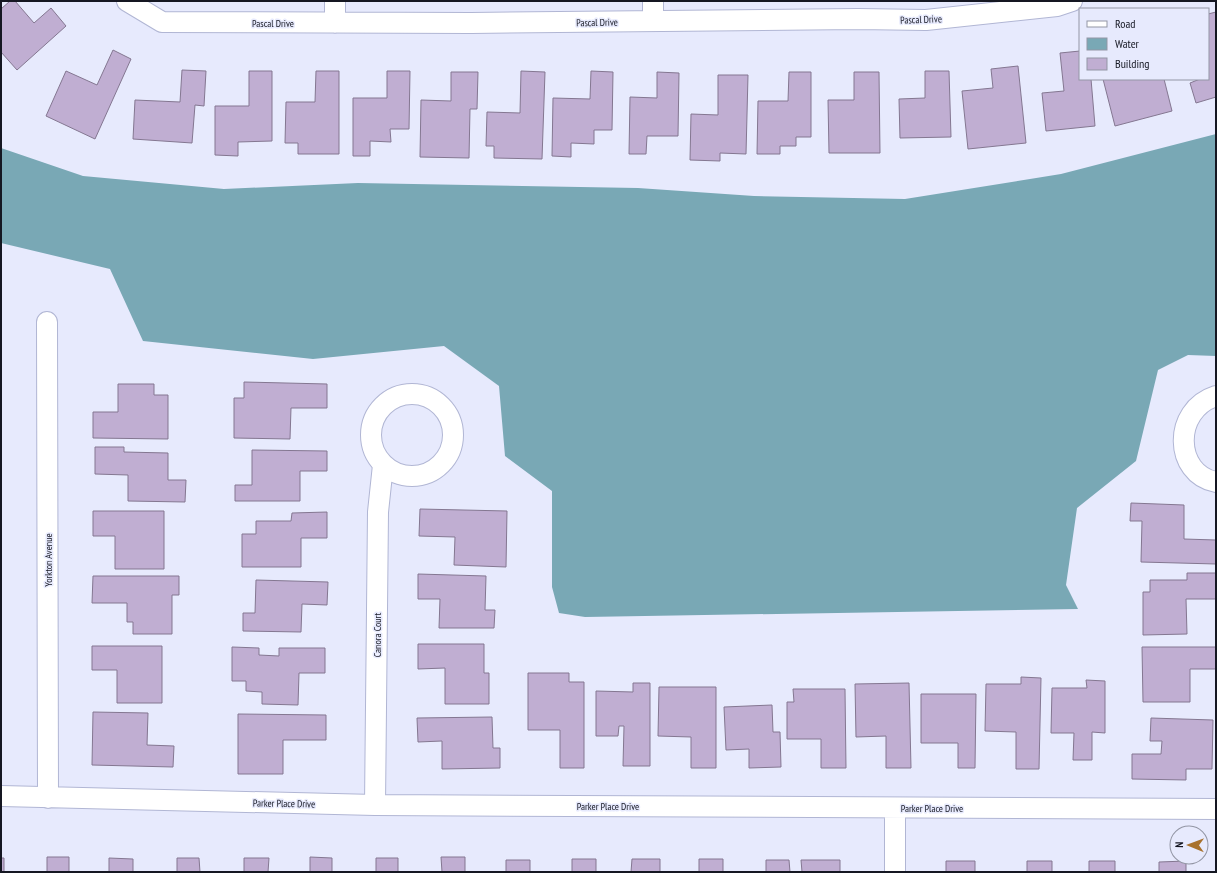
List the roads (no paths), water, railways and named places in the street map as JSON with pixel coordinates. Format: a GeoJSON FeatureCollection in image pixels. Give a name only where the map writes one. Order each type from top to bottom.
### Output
{"type":"FeatureCollection","features":[{"type":"Feature","properties":{"kind":"street","name":"Pascal Drive"},"geometry":{"type":"LineString","coordinates":[[127,1],[162,22],[335,23],[926,20],[976,8],[1056,6],[1072,1]]}},
{"type":"Feature","properties":{"kind":"street"},"geometry":{"type":"LineString","coordinates":[[335,1],[335,23]]}},
{"type":"Feature","properties":{"kind":"street"},"geometry":{"type":"LineString","coordinates":[[653,1],[653,21]]}},
{"type":"Feature","properties":{"kind":"street","name":"Yorkton Avenue"},"geometry":{"type":"LineString","coordinates":[[47,322],[48,798]]}},
{"type":"Feature","properties":{"kind":"street"},"geometry":{"type":"LineString","coordinates":[[405,393],[418,393],[430,397],[441,405],[450,416],[453,430],[452,445],[446,458],[437,468],[424,475],[410,476],[395,473],[383,465],[375,455],[371,442],[371,429],[374,416],[382,406],[392,398],[405,393]]}},
{"type":"Feature","properties":{"kind":"street"},"geometry":{"type":"LineString","coordinates":[[1216,396],[1208,398],[1197,407],[1188,418],[1184,432],[1184,447],[1189,461],[1199,473],[1216,482]]}},
{"type":"Feature","properties":{"kind":"street","name":"Canora Court"},"geometry":{"type":"LineString","coordinates":[[375,805],[378,512],[383,465]]}},
{"type":"Feature","properties":{"kind":"street","name":"Parker Place Drive"},"geometry":{"type":"LineString","coordinates":[[1,796],[375,805],[1216,809]]}},
{"type":"Feature","properties":{"kind":"street"},"geometry":{"type":"LineString","coordinates":[[895,808],[895,872]]}},
{"type":"Feature","properties":{"kind":"water"},"geometry":{"type":"Polygon","coordinates":[[[1216,134],[1216,356],[1188,355],[1158,370],[1136,461],[1077,508],[1066,585],[1078,609],[585,617],[559,613],[552,587],[552,491],[505,456],[499,386],[444,346],[313,359],[143,341],[110,269],[1,243],[1,148],[83,176],[224,189],[358,183],[638,188],[754,196],[905,199],[1061,174],[1216,134]]]}}]}
